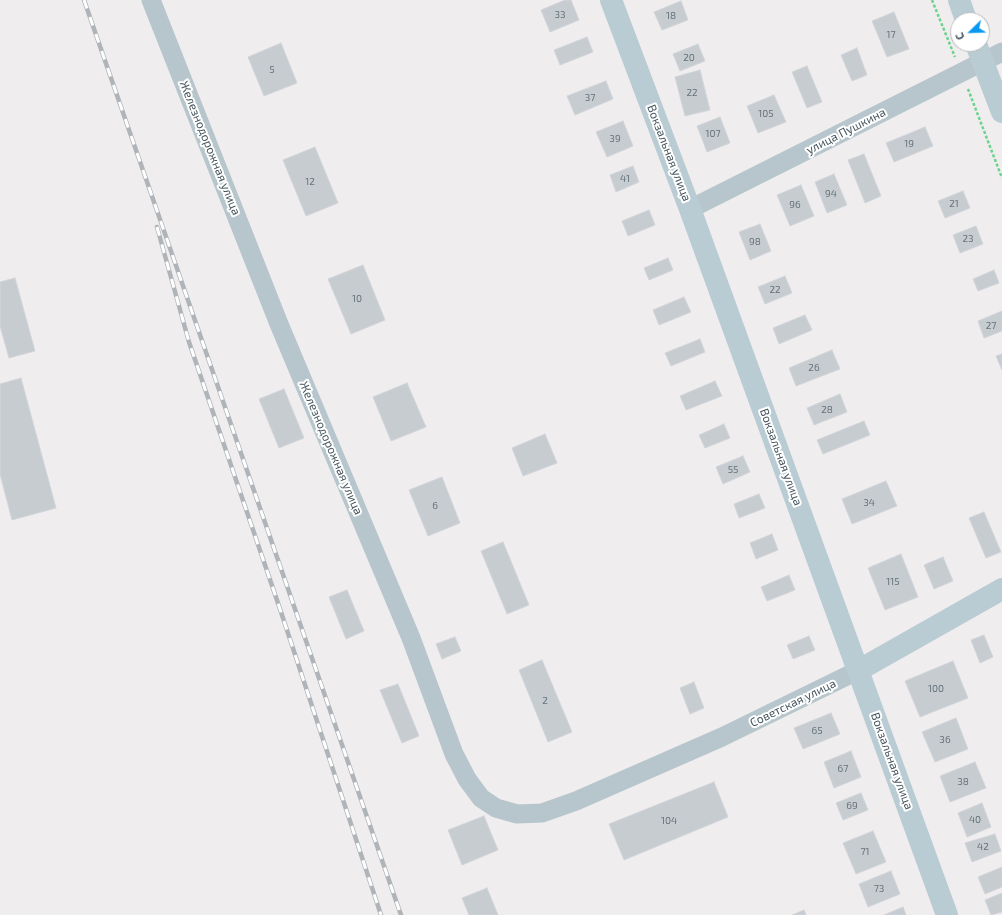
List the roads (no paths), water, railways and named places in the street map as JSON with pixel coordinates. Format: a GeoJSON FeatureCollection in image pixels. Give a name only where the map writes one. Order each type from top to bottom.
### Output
{"type":"FeatureCollection","features":[{"type":"Feature","properties":{"kind":"street","name":"Железнодорожная улица"},"geometry":{"type":"LineString","coordinates":[[151,0],[279,324],[411,638],[454,754],[463,773],[481,798],[496,808],[517,814],[542,813],[576,801]]}},
{"type":"Feature","properties":{"kind":"street","name":"Вокзальная улица"},"geometry":{"type":"LineString","coordinates":[[611,0],[690,209],[947,915]]}},
{"type":"Feature","properties":{"kind":"street"},"geometry":{"type":"LineString","coordinates":[[959,0],[963,12]]}},
{"type":"Feature","properties":{"kind":"street","name":"улица Пушкина"},"geometry":{"type":"LineString","coordinates":[[690,209],[979,53],[1002,52]]}},
{"type":"Feature","properties":{"kind":"street"},"geometry":{"type":"LineString","coordinates":[[979,53],[1002,112]]}},
{"type":"Feature","properties":{"kind":"street","name":"Советская улица"},"geometry":{"type":"LineString","coordinates":[[576,801],[722,737],[859,670],[1002,589]]}},
{"type":"Feature","properties":{"kind":"railway"},"geometry":{"type":"LineString","coordinates":[[84,0],[401,915]]}},
{"type":"Feature","properties":{"kind":"railway"},"geometry":{"type":"LineString","coordinates":[[157,227],[189,342],[280,609],[381,915]]}}]}
